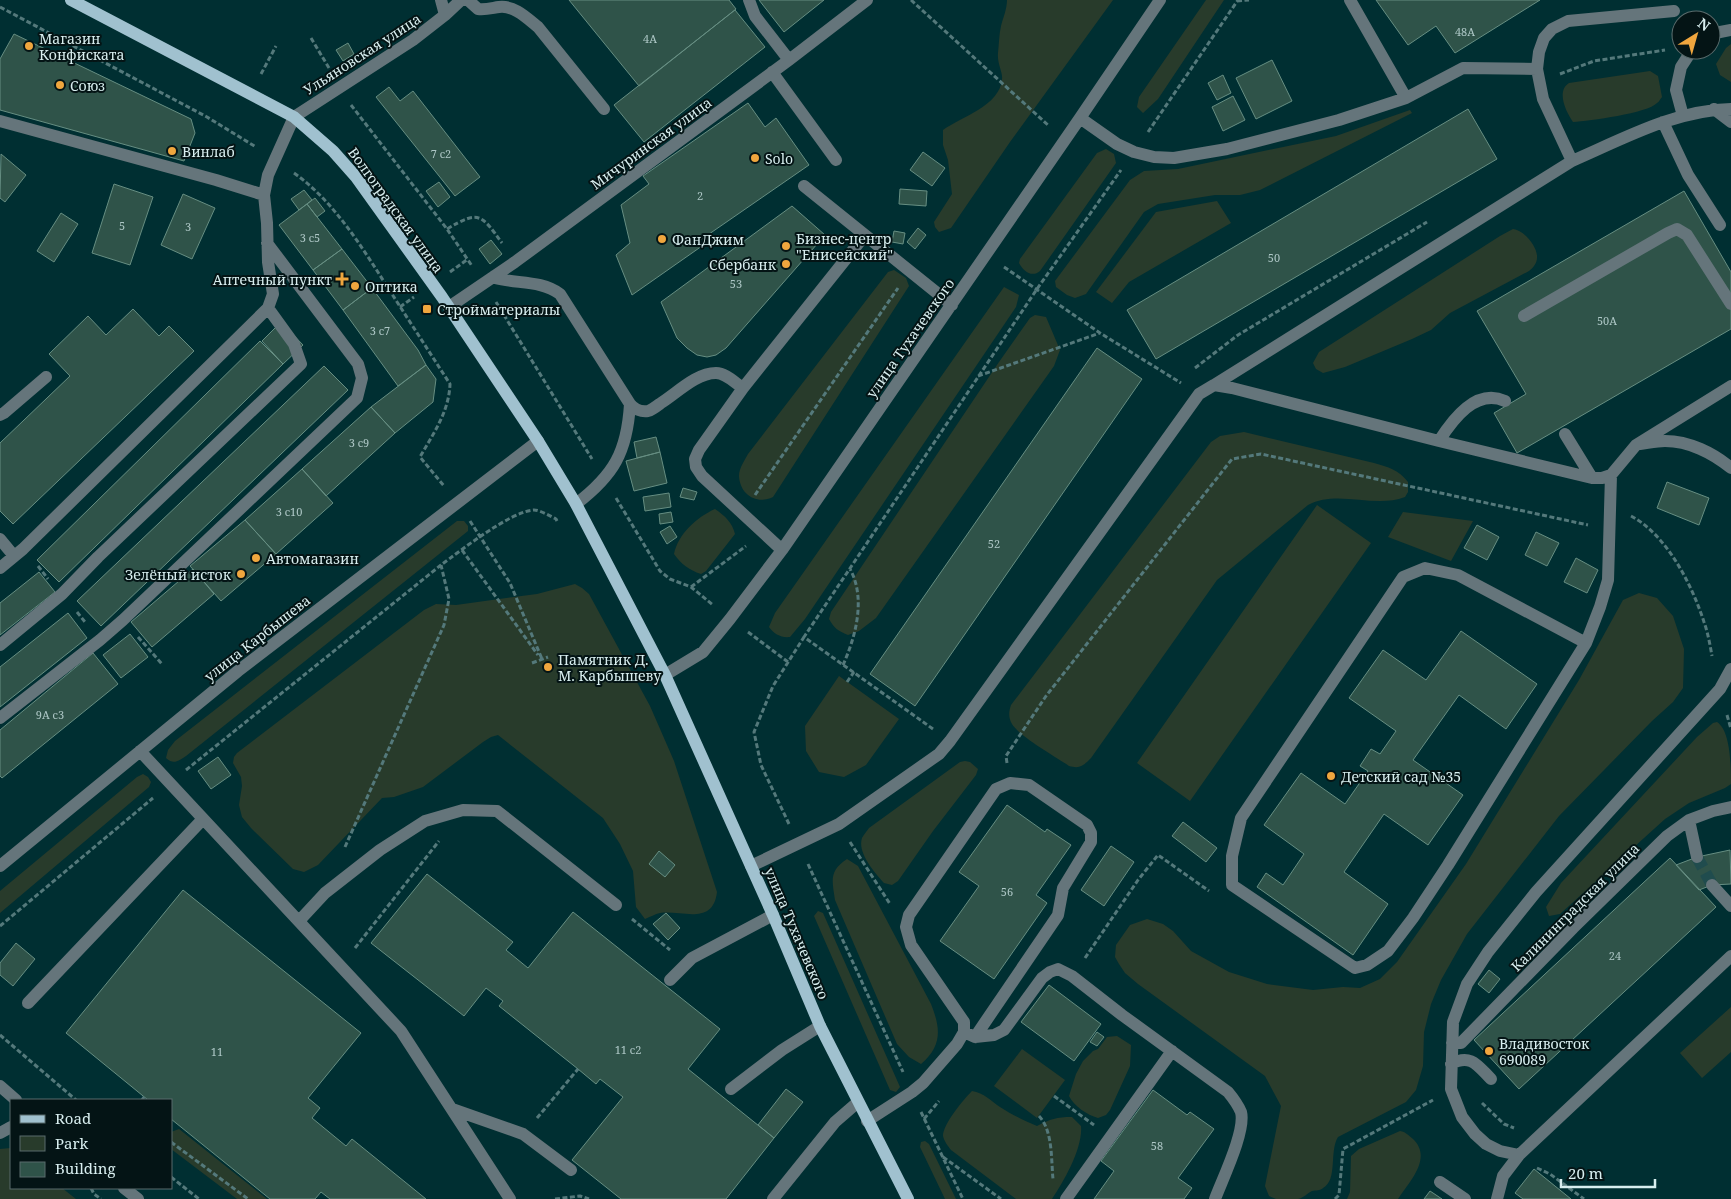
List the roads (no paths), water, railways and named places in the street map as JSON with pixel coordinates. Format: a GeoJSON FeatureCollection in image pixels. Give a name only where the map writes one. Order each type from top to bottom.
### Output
{"type":"FeatureCollection","features":[{"type":"Feature","properties":{"kind":"main road","name":"Волгоградская улица"},"geometry":{"type":"LineString","coordinates":[[71,0],[294,117],[334,151],[356,177],[449,307],[538,441]]}},
{"type":"Feature","properties":{"kind":"main road","name":"улица Тухачевского"},"geometry":{"type":"LineString","coordinates":[[538,441],[576,504],[665,675],[773,915],[820,1026],[908,1199]]}},
{"type":"Feature","properties":{"kind":"street"},"geometry":{"type":"LineString","coordinates":[[441,0],[446,15]]}},
{"type":"Feature","properties":{"kind":"street","name":"Ульяновская улица"},"geometry":{"type":"LineString","coordinates":[[294,117],[413,40],[446,15],[461,0]]}},
{"type":"Feature","properties":{"kind":"street"},"geometry":{"type":"LineString","coordinates":[[468,0],[478,9],[501,6],[508,8],[518,12],[532,22],[604,109]]}},
{"type":"Feature","properties":{"kind":"street"},"geometry":{"type":"LineString","coordinates":[[749,0],[755,16],[789,60]]}},
{"type":"Feature","properties":{"kind":"street","name":"Мичуринская улица"},"geometry":{"type":"LineString","coordinates":[[449,307],[515,262],[789,60],[867,0]]}},
{"type":"Feature","properties":{"kind":"street","name":"улица Тухачевского"},"geometry":{"type":"LineString","coordinates":[[665,675],[703,652],[782,550],[1160,0]]}},
{"type":"Feature","properties":{"kind":"street"},"geometry":{"type":"LineString","coordinates":[[1350,0],[1406,98]]}},
{"type":"Feature","properties":{"kind":"street"},"geometry":{"type":"LineString","coordinates":[[1572,161],[1542,99],[1537,69],[1538,52],[1544,38],[1552,29],[1568,21],[1671,11]]}},
{"type":"Feature","properties":{"kind":"street"},"geometry":{"type":"LineString","coordinates":[[1683,116],[1676,90],[1681,67],[1685,60]]}},
{"type":"Feature","properties":{"kind":"street"},"geometry":{"type":"LineString","coordinates":[[1080,118],[1116,144],[1134,152],[1154,157],[1174,158],[1227,148],[1339,120],[1406,98],[1463,68],[1537,69]]}},
{"type":"Feature","properties":{"kind":"street"},"geometry":{"type":"LineString","coordinates":[[772,72],[836,160]]}},
{"type":"Feature","properties":{"kind":"street"},"geometry":{"type":"LineString","coordinates":[[751,866],[839,824],[939,754],[1199,394],[1572,161],[1663,122],[1714,110],[1731,109]]}},
{"type":"Feature","properties":{"kind":"street"},"geometry":{"type":"LineString","coordinates":[[1714,110],[1731,122]]}},
{"type":"Feature","properties":{"kind":"street"},"geometry":{"type":"LineString","coordinates":[[0,568],[268,308],[273,294],[268,262],[264,195],[268,175],[294,117]]}},
{"type":"Feature","properties":{"kind":"street"},"geometry":{"type":"LineString","coordinates":[[0,121],[264,195]]}},
{"type":"Feature","properties":{"kind":"street"},"geometry":{"type":"LineString","coordinates":[[1663,122],[1688,175],[1720,225]]}},
{"type":"Feature","properties":{"kind":"street"},"geometry":{"type":"LineString","coordinates":[[804,186],[952,305]]}},
{"type":"Feature","properties":{"kind":"street"},"geometry":{"type":"LineString","coordinates":[[1524,316],[1677,229],[1687,234],[1731,304]]}},
{"type":"Feature","properties":{"kind":"street"},"geometry":{"type":"LineString","coordinates":[[782,550],[702,476],[696,467],[696,459],[699,450],[743,388],[865,235]]}},
{"type":"Feature","properties":{"kind":"street"},"geometry":{"type":"LineString","coordinates":[[0,718],[123,620],[357,398],[362,378],[358,364],[267,243]]}},
{"type":"Feature","properties":{"kind":"street"},"geometry":{"type":"LineString","coordinates":[[490,280],[495,278],[508,282],[542,285],[552,288],[560,294],[630,404],[637,410],[649,411],[706,375],[717,373],[725,375],[743,388]]}},
{"type":"Feature","properties":{"kind":"street"},"geometry":{"type":"LineString","coordinates":[[0,645],[62,594],[98,557],[301,364],[294,344],[268,308]]}},
{"type":"Feature","properties":{"kind":"street"},"geometry":{"type":"LineString","coordinates":[[0,415],[4,414],[46,377]]}},
{"type":"Feature","properties":{"kind":"street"},"geometry":{"type":"LineString","coordinates":[[1214,385],[1592,478],[1611,476]]}},
{"type":"Feature","properties":{"kind":"street"},"geometry":{"type":"LineString","coordinates":[[1586,643],[1458,575],[1425,568],[1403,577],[1241,818],[1232,856],[1232,885],[1355,968],[1367,965],[1388,951],[1448,865],[1586,643],[1608,580],[1611,476],[1636,445],[1731,386]]}},
{"type":"Feature","properties":{"kind":"street"},"geometry":{"type":"LineString","coordinates":[[1439,441],[1449,425],[1465,408],[1487,398],[1496,397],[1505,401]]}},
{"type":"Feature","properties":{"kind":"street"},"geometry":{"type":"LineString","coordinates":[[576,504],[599,485],[603,477],[620,457],[629,427],[630,404]]}},
{"type":"Feature","properties":{"kind":"street"},"geometry":{"type":"LineString","coordinates":[[1565,434],[1592,478]]}},
{"type":"Feature","properties":{"kind":"street","name":"улица Карбышева"},"geometry":{"type":"LineString","coordinates":[[0,866],[238,671],[538,441]]}},
{"type":"Feature","properties":{"kind":"street"},"geometry":{"type":"LineString","coordinates":[[1636,445],[1665,441],[1693,445],[1731,468]]}},
{"type":"Feature","properties":{"kind":"street"},"geometry":{"type":"LineString","coordinates":[[0,539],[14,556]]}},
{"type":"Feature","properties":{"kind":"street"},"geometry":{"type":"LineString","coordinates":[[1519,1155],[1500,1151],[1486,1144],[1475,1134],[1462,1117],[1451,1089],[1452,1022],[1464,991],[1488,952],[1536,892],[1720,689],[1731,669]]}},
{"type":"Feature","properties":{"kind":"street"},"geometry":{"type":"LineString","coordinates":[[140,750],[401,1031],[510,1199]]}},
{"type":"Feature","properties":{"kind":"street"},"geometry":{"type":"LineString","coordinates":[[867,1120],[923,1083],[957,1044],[970,1035],[1058,915],[1063,888],[1091,842],[1091,832],[1087,825],[1029,785],[1010,783],[996,789],[912,909],[906,927],[911,945],[964,1022],[970,1035]]}},
{"type":"Feature","properties":{"kind":"street","name":"Калининградская улица"},"geometry":{"type":"LineString","coordinates":[[1452,1043],[1461,1043],[1572,928],[1667,836],[1689,820],[1713,811],[1731,807]]}},
{"type":"Feature","properties":{"kind":"street"},"geometry":{"type":"LineString","coordinates":[[298,921],[325,893],[380,850],[425,821],[463,810],[497,811],[616,906]]}},
{"type":"Feature","properties":{"kind":"street"},"geometry":{"type":"LineString","coordinates":[[28,1004],[203,819]]}},
{"type":"Feature","properties":{"kind":"street"},"geometry":{"type":"LineString","coordinates":[[1689,820],[1697,857]]}},
{"type":"Feature","properties":{"kind":"street"},"geometry":{"type":"LineString","coordinates":[[1712,885],[1731,906]]}},
{"type":"Feature","properties":{"kind":"street"},"geometry":{"type":"LineString","coordinates":[[670,980],[692,958],[773,915]]}},
{"type":"Feature","properties":{"kind":"street"},"geometry":{"type":"LineString","coordinates":[[1497,1199],[1503,1176],[1519,1155],[1731,956]]}},
{"type":"Feature","properties":{"kind":"street"},"geometry":{"type":"LineString","coordinates":[[970,1035],[994,1035],[1004,1030],[1042,978],[1050,972],[1058,969],[1072,976],[1228,1092],[1236,1103],[1241,1113],[1241,1128],[1215,1199]]}},
{"type":"Feature","properties":{"kind":"street"},"geometry":{"type":"LineString","coordinates":[[731,1089],[782,1050],[820,1026]]}},
{"type":"Feature","properties":{"kind":"street"},"geometry":{"type":"LineString","coordinates":[[1066,1199],[1172,1051]]}},
{"type":"Feature","properties":{"kind":"street"},"geometry":{"type":"LineString","coordinates":[[1451,1064],[1458,1060],[1468,1059],[1491,1079]]}},
{"type":"Feature","properties":{"kind":"street"},"geometry":{"type":"LineString","coordinates":[[0,1086],[15,1099]]}},
{"type":"Feature","properties":{"kind":"street"},"geometry":{"type":"LineString","coordinates":[[774,1199],[835,1122],[858,1102]]}},
{"type":"Feature","properties":{"kind":"street"},"geometry":{"type":"LineString","coordinates":[[452,1109],[524,1134],[571,1170]]}},
{"type":"Feature","properties":{"kind":"street"},"geometry":{"type":"LineString","coordinates":[[1440,1182],[1465,1199]]}},
{"type":"Feature","properties":{"kind":"street"},"geometry":{"type":"LineString","coordinates":[[125,1189],[138,1199]]}},
{"type":"Feature","properties":{"kind":"tunnel"},"geometry":{"type":"LineString","coordinates":[[1697,857],[1712,885]]}},
{"type":"Feature","properties":{"kind":"place","name":"Магазин Конфиската"},"geometry":{"type":"Point","coordinates":[29,46]}},
{"type":"Feature","properties":{"kind":"place","name":"Союз"},"geometry":{"type":"Point","coordinates":[60,85]}},
{"type":"Feature","properties":{"kind":"place","name":"Винлаб"},"geometry":{"type":"Point","coordinates":[172,151]}},
{"type":"Feature","properties":{"kind":"place","name":"Solo"},"geometry":{"type":"Point","coordinates":[755,158]}},
{"type":"Feature","properties":{"kind":"place","name":"ФанДжим"},"geometry":{"type":"Point","coordinates":[662,239]}},
{"type":"Feature","properties":{"kind":"place","name":"Бизнес-центр \"Енисейский\""},"geometry":{"type":"Point","coordinates":[786,246]}},
{"type":"Feature","properties":{"kind":"place","name":"Сбербанк"},"geometry":{"type":"Point","coordinates":[786,264]}},
{"type":"Feature","properties":{"kind":"place","name":"Аптечный пункт"},"geometry":{"type":"Point","coordinates":[342,279]}},
{"type":"Feature","properties":{"kind":"place","name":"Оптика"},"geometry":{"type":"Point","coordinates":[355,286]}},
{"type":"Feature","properties":{"kind":"place","name":"Стройматериалы"},"geometry":{"type":"Point","coordinates":[427,309]}},
{"type":"Feature","properties":{"kind":"place","name":"Автомагазин"},"geometry":{"type":"Point","coordinates":[256,558]}},
{"type":"Feature","properties":{"kind":"place","name":"Зелёный исток"},"geometry":{"type":"Point","coordinates":[241,574]}},
{"type":"Feature","properties":{"kind":"place","name":"Памятник Д. М. Карбышеву"},"geometry":{"type":"Point","coordinates":[548,667]}},
{"type":"Feature","properties":{"kind":"place","name":"Детский сад №35"},"geometry":{"type":"Point","coordinates":[1331,776]}},
{"type":"Feature","properties":{"kind":"place","name":"Владивосток 690089"},"geometry":{"type":"Point","coordinates":[1489,1051]}}]}
